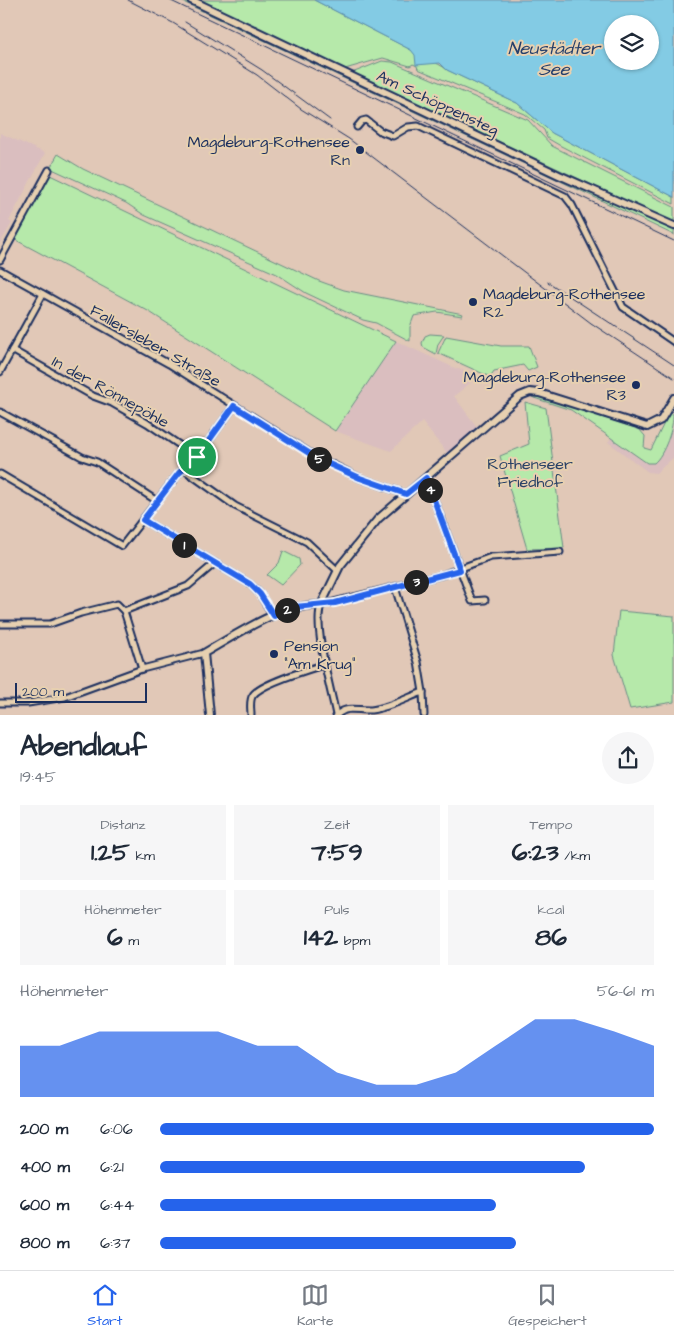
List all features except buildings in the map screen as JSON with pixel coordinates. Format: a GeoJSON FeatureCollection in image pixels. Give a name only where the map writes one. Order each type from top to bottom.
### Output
{"type":"FeatureCollection","features":[{"type":"Feature","properties":{"kind":"street","name":"Am Schöppensteg"},"geometry":{"type":"LineString","coordinates":[[191,0],[577,184],[674,226]]}},
{"type":"Feature","properties":{"kind":"street"},"geometry":{"type":"LineString","coordinates":[[356,127],[366,120],[380,131],[394,136],[408,127],[418,126],[565,196],[572,205],[623,307],[674,342]]}},
{"type":"Feature","properties":{"kind":"street"},"geometry":{"type":"LineString","coordinates":[[0,260],[49,170]]}},
{"type":"Feature","properties":{"kind":"street","name":"Fallersleber Straße"},"geometry":{"type":"LineString","coordinates":[[0,270],[162,360],[320,460],[360,478],[406,494]]}},
{"type":"Feature","properties":{"kind":"street"},"geometry":{"type":"LineString","coordinates":[[0,372],[43,294]]}},
{"type":"Feature","properties":{"kind":"street","name":"In der Rönnepöhle"},"geometry":{"type":"LineString","coordinates":[[12,350],[93,396],[112,403],[147,423],[197,457]]}},
{"type":"Feature","properties":{"kind":"street"},"geometry":{"type":"LineString","coordinates":[[337,715],[319,623],[321,605],[338,570],[376,521],[520,396],[528,393],[552,397],[648,427],[658,423],[674,398]]}},
{"type":"Feature","properties":{"kind":"street"},"geometry":{"type":"LineString","coordinates":[[0,474],[119,546],[123,546],[183,469],[197,457],[234,406]]}},
{"type":"Feature","properties":{"kind":"street"},"geometry":{"type":"LineString","coordinates":[[0,412],[82,457],[97,462],[157,501]]}},
{"type":"Feature","properties":{"kind":"street"},"geometry":{"type":"LineString","coordinates":[[183,469],[235,506],[310,544],[338,570]]}},
{"type":"Feature","properties":{"kind":"street"},"geometry":{"type":"LineString","coordinates":[[426,478],[472,601],[485,600]]}},
{"type":"Feature","properties":{"kind":"street"},"geometry":{"type":"LineString","coordinates":[[143,520],[254,588],[274,616]]}},
{"type":"Feature","properties":{"kind":"street"},"geometry":{"type":"LineString","coordinates":[[0,703],[28,703],[65,697],[142,669],[204,653],[295,607],[321,605],[395,587],[460,570],[491,557],[560,552]]}},
{"type":"Feature","properties":{"kind":"street"},"geometry":{"type":"LineString","coordinates":[[124,611],[188,586],[215,563]]}},
{"type":"Feature","properties":{"kind":"street"},"geometry":{"type":"LineString","coordinates":[[395,587],[418,662],[423,692],[424,715]]}},
{"type":"Feature","properties":{"kind":"street"},"geometry":{"type":"LineString","coordinates":[[0,624],[52,624],[114,604],[120,606],[124,611],[142,669]]}},
{"type":"Feature","properties":{"kind":"street"},"geometry":{"type":"LineString","coordinates":[[204,653],[210,715]]}},
{"type":"Feature","properties":{"kind":"street"},"geometry":{"type":"LineString","coordinates":[[251,715],[251,699],[256,693],[292,674],[326,664]]}},
{"type":"Feature","properties":{"kind":"street"},"geometry":{"type":"LineString","coordinates":[[337,715],[341,710],[371,710],[423,692]]}},
{"type":"Feature","properties":{"kind":"shaded area"},"geometry":{"type":"Polygon","coordinates":[[[0,133],[45,153],[9,221],[12,223],[0,243],[0,133]]]}},
{"type":"Feature","properties":{"kind":"shaded area"},"geometry":{"type":"Polygon","coordinates":[[[396,341],[457,369],[469,371],[475,379],[454,396],[477,427],[447,453],[422,422],[391,451],[335,431],[396,341]]]}},
{"type":"Feature","properties":{"kind":"shaded area"},"geometry":{"type":"Polygon","coordinates":[[[674,424],[674,457],[656,473],[648,472],[608,442],[611,438],[647,463],[674,424]]]}},
{"type":"Feature","properties":{"kind":"green space"},"geometry":{"type":"Polygon","coordinates":[[[179,0],[187,0],[619,206],[674,228],[674,235],[179,0]]]}},
{"type":"Feature","properties":{"kind":"green space"},"geometry":{"type":"Polygon","coordinates":[[[200,0],[314,0],[411,50],[415,54],[517,103],[552,133],[674,197],[674,204],[547,138],[544,130],[525,114],[418,69],[413,64],[410,66],[383,58],[345,69],[200,0]]]}},
{"type":"Feature","properties":{"kind":"green space"},"geometry":{"type":"Polygon","coordinates":[[[382,61],[392,62],[528,120],[552,146],[674,207],[674,223],[352,73],[382,61]]]}},
{"type":"Feature","properties":{"kind":"green space"},"geometry":{"type":"Polygon","coordinates":[[[58,154],[83,169],[319,281],[344,290],[463,314],[462,316],[437,312],[414,316],[410,327],[410,341],[376,323],[363,320],[306,293],[277,274],[144,215],[126,203],[50,168],[58,154]]]}},
{"type":"Feature","properties":{"kind":"green space"},"geometry":{"type":"Polygon","coordinates":[[[50,175],[396,341],[335,431],[148,311],[14,239],[50,175]]]}},
{"type":"Feature","properties":{"kind":"green space"},"geometry":{"type":"Polygon","coordinates":[[[430,334],[444,335],[438,344],[436,354],[423,347],[422,343],[425,336],[430,334]]]}},
{"type":"Feature","properties":{"kind":"green space"},"geometry":{"type":"Polygon","coordinates":[[[446,336],[501,346],[529,346],[537,367],[528,371],[523,365],[494,371],[490,377],[438,353],[446,336]]]}},
{"type":"Feature","properties":{"kind":"green space"},"geometry":{"type":"Polygon","coordinates":[[[533,395],[639,429],[645,436],[644,448],[651,450],[669,413],[673,414],[672,426],[668,440],[658,459],[654,463],[647,463],[571,410],[534,398],[532,397],[533,395]]]}},
{"type":"Feature","properties":{"kind":"green space","name":"Rothenseer Friedhof"},"geometry":{"type":"Polygon","coordinates":[[[525,402],[546,408],[564,548],[527,549],[500,456],[529,444],[525,402]]]}},
{"type":"Feature","properties":{"kind":"green space"},"geometry":{"type":"Polygon","coordinates":[[[283,551],[299,559],[300,565],[281,585],[267,575],[279,563],[283,551]]]}},
{"type":"Feature","properties":{"kind":"green space"},"geometry":{"type":"Polygon","coordinates":[[[619,611],[674,616],[674,702],[630,709],[614,655],[619,611]]]}},
{"type":"Feature","properties":{"kind":"water","name":"Neustädter See"},"geometry":{"type":"Polygon","coordinates":[[[314,0],[674,0],[674,197],[552,133],[517,103],[447,70],[440,63],[416,65],[415,55],[411,50],[314,0]]]}},
{"type":"Feature","properties":{"kind":"railway"},"geometry":{"type":"LineString","coordinates":[[128,0],[173,23],[257,75],[301,109],[349,139],[591,323],[674,378]]}},
{"type":"Feature","properties":{"kind":"railway"},"geometry":{"type":"LineString","coordinates":[[169,0],[674,241]]}},
{"type":"Feature","properties":{"kind":"railway"},"geometry":{"type":"LineString","coordinates":[[185,22],[262,70],[330,120]]}},
{"type":"Feature","properties":{"kind":"railway"},"geometry":{"type":"LineString","coordinates":[[548,282],[674,365]]}},
{"type":"Feature","properties":{"kind":"place","name":"Magdeburg-Rothensee Rn"},"geometry":{"type":"Point","coordinates":[360,150]}},
{"type":"Feature","properties":{"kind":"place","name":"Magdeburg-Rothensee R2"},"geometry":{"type":"Point","coordinates":[473,302]}},
{"type":"Feature","properties":{"kind":"place","name":"Magdeburg-Rothensee R3"},"geometry":{"type":"Point","coordinates":[636,385]}},
{"type":"Feature","properties":{"kind":"place","name":"Pension \"Am Krug\""},"geometry":{"type":"Point","coordinates":[274,654]}},
{"type":"Feature","properties":{"kind":"route"},"geometry":{"type":"LineString","coordinates":[[234,406],[308,453],[368,481],[406,494],[426,478],[460,570],[335,603],[295,607],[274,616],[260,594],[250,584],[143,520],[179,473],[197,457],[234,406]]}}]}
